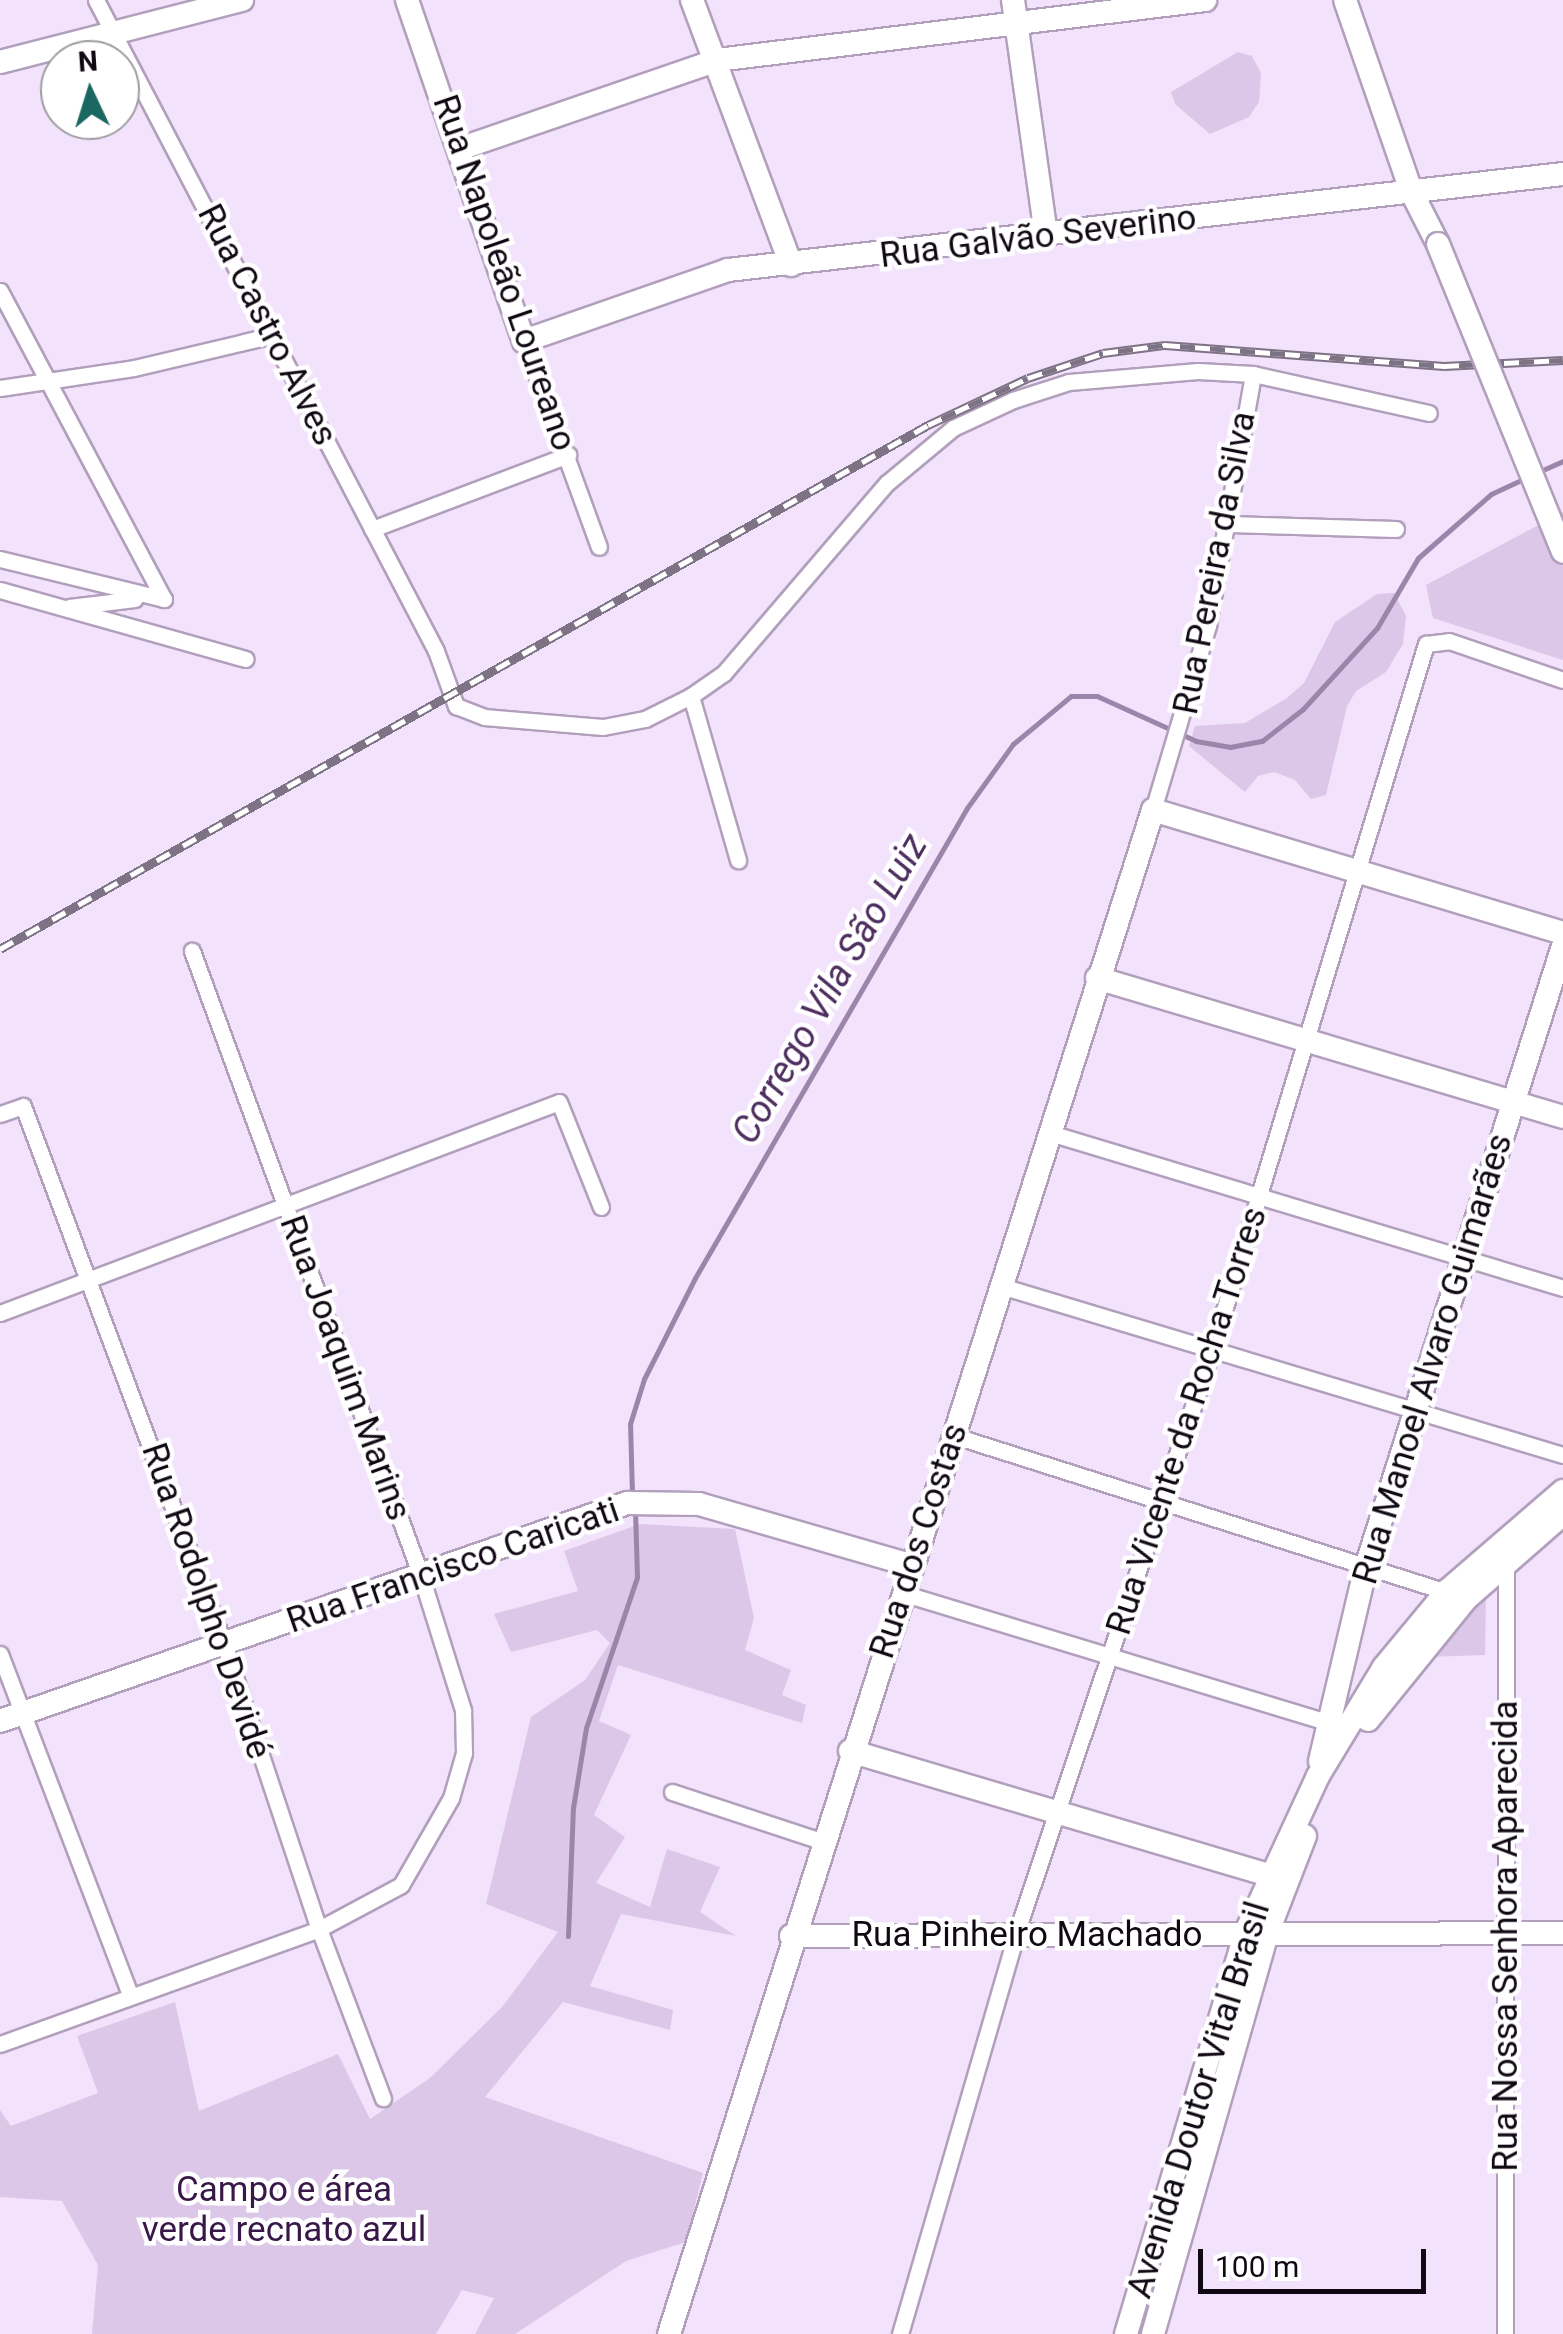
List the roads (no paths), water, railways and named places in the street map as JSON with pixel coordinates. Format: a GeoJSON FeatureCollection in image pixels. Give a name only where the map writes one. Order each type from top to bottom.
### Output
{"type":"FeatureCollection","features":[{"type":"Feature","properties":{"kind":"street","name":"Rua Castro Alves"},"geometry":{"type":"LineString","coordinates":[[96,0],[436,652],[456,706],[484,718],[603,727],[644,718],[691,696],[724,673],[849,522],[953,428],[1069,382],[1198,370],[1253,374],[1429,413]]}},
{"type":"Feature","properties":{"kind":"street"},"geometry":{"type":"LineString","coordinates":[[0,62],[112,30],[242,0]]}},
{"type":"Feature","properties":{"kind":"street","name":"Rua Napoleão Loureano"},"geometry":{"type":"LineString","coordinates":[[407,0],[599,547]]}},
{"type":"Feature","properties":{"kind":"street"},"geometry":{"type":"LineString","coordinates":[[692,0],[718,60],[791,264]]}},
{"type":"Feature","properties":{"kind":"street"},"geometry":{"type":"LineString","coordinates":[[458,149],[718,60],[1015,10],[1205,0]]}},
{"type":"Feature","properties":{"kind":"street"},"geometry":{"type":"LineString","coordinates":[[1345,0],[1412,193],[1438,244],[1563,552]]}},
{"type":"Feature","properties":{"kind":"street"},"geometry":{"type":"LineString","coordinates":[[1015,10],[1046,235]]}},
{"type":"Feature","properties":{"kind":"street","name":"Rua Galvão Severino"},"geometry":{"type":"LineString","coordinates":[[524,341],[691,280],[791,264],[1563,174]]}},
{"type":"Feature","properties":{"kind":"street"},"geometry":{"type":"LineString","coordinates":[[0,291],[164,600],[0,560]]}},
{"type":"Feature","properties":{"kind":"street"},"geometry":{"type":"LineString","coordinates":[[0,388],[274,335]]}},
{"type":"Feature","properties":{"kind":"street","name":"Rua Pereira da Silva"},"geometry":{"type":"LineString","coordinates":[[1175,751],[1228,524],[1253,374]]}},
{"type":"Feature","properties":{"kind":"street"},"geometry":{"type":"LineString","coordinates":[[372,528],[568,455]]}},
{"type":"Feature","properties":{"kind":"street"},"geometry":{"type":"LineString","coordinates":[[1228,524],[1396,529]]}},
{"type":"Feature","properties":{"kind":"street"},"geometry":{"type":"LineString","coordinates":[[0,590],[246,658]]}},
{"type":"Feature","properties":{"kind":"street"},"geometry":{"type":"LineString","coordinates":[[55,608],[139,596]]}},
{"type":"Feature","properties":{"kind":"street","name":"Rua Vicente da Rocha Torres"},"geometry":{"type":"LineString","coordinates":[[900,2334],[1016,1934],[1212,1350],[1426,644],[1449,642],[1563,680]]}},
{"type":"Feature","properties":{"kind":"street"},"geometry":{"type":"LineString","coordinates":[[691,696],[738,860]]}},
{"type":"Feature","properties":{"kind":"street","name":"Rua dos Costas"},"geometry":{"type":"LineString","coordinates":[[669,2334],[850,1750],[954,1436],[1097,978],[1175,751]]}},
{"type":"Feature","properties":{"kind":"street"},"geometry":{"type":"LineString","coordinates":[[1154,810],[1563,933]]}},
{"type":"Feature","properties":{"kind":"street","name":"Rua Manoel Alvaro Guimarães"},"geometry":{"type":"LineString","coordinates":[[1318,1776],[1326,1722],[1366,1566],[1563,946]]}},
{"type":"Feature","properties":{"kind":"street","name":"Rua Joaquim Marins"},"geometry":{"type":"LineString","coordinates":[[0,2044],[319,1929],[401,1885],[451,1798],[464,1753],[463,1710],[421,1576],[192,951]]}},
{"type":"Feature","properties":{"kind":"street"},"geometry":{"type":"LineString","coordinates":[[1097,978],[1563,1116]]}},
{"type":"Feature","properties":{"kind":"street"},"geometry":{"type":"LineString","coordinates":[[0,1314],[559,1102],[601,1206]]}},
{"type":"Feature","properties":{"kind":"street","name":"Rua Rodolpho Devidé"},"geometry":{"type":"LineString","coordinates":[[0,1114],[23,1106],[92,1281],[225,1646],[319,1929],[383,2098]]}},
{"type":"Feature","properties":{"kind":"street"},"geometry":{"type":"LineString","coordinates":[[1050,1133],[1563,1288]]}},
{"type":"Feature","properties":{"kind":"street"},"geometry":{"type":"LineString","coordinates":[[1001,1286],[1419,1408],[1563,1455]]}},
{"type":"Feature","properties":{"kind":"street"},"geometry":{"type":"LineString","coordinates":[[954,1436],[1456,1595]]}},
{"type":"Feature","properties":{"kind":"street","name":"Avenida Doutor Vital Brasil"},"geometry":{"type":"LineString","coordinates":[[1153,2334],[1270,1876],[1318,1776],[1384,1667],[1506,1539],[1563,1491]]}},
{"type":"Feature","properties":{"kind":"street","name":"Rua Francisco Caricati"},"geometry":{"type":"LineString","coordinates":[[10,1717],[225,1646],[590,1513],[656,1499],[699,1504],[911,1565]]}},
{"type":"Feature","properties":{"kind":"street","name":"Avenida Doutor Vital Brasil"},"geometry":{"type":"LineString","coordinates":[[1126,2334],[1256,1934],[1327,1787],[1356,1735],[1456,1595],[1507,1563],[1563,1514]]}},
{"type":"Feature","properties":{"kind":"street","name":"Rua Nossa Senhora Aparecida"},"geometry":{"type":"LineString","coordinates":[[1505,2334],[1506,1539]]}},
{"type":"Feature","properties":{"kind":"street"},"geometry":{"type":"LineString","coordinates":[[902,1593],[1110,1660],[1326,1722]]}},
{"type":"Feature","properties":{"kind":"street"},"geometry":{"type":"LineString","coordinates":[[0,1654],[10,1717],[130,1994]]}},
{"type":"Feature","properties":{"kind":"street"},"geometry":{"type":"LineString","coordinates":[[850,1750],[1270,1876]]}},
{"type":"Feature","properties":{"kind":"street"},"geometry":{"type":"LineString","coordinates":[[672,1792],[822,1841]]}},
{"type":"Feature","properties":{"kind":"street","name":"Rua Pinheiro Machado"},"geometry":{"type":"LineString","coordinates":[[791,1936],[1563,1933]]}},
{"type":"Feature","properties":{"kind":"waterway","name":"Corrego Vila São Luiz"},"geometry":{"type":"LineString","coordinates":[[1536,473],[1563,461]]}},
{"type":"Feature","properties":{"kind":"waterway","name":"Corrego Vila São Luiz"},"geometry":{"type":"LineString","coordinates":[[632,1494],[630,1424],[644,1379],[695,1278],[967,808],[1013,744],[1071,696],[1097,696],[1196,741],[1230,747],[1262,741],[1303,709],[1377,628],[1418,558],[1491,494],[1526,478]]}},
{"type":"Feature","properties":{"kind":"waterway","name":"Corrego Vila São Luiz"},"geometry":{"type":"LineString","coordinates":[[568,1936],[573,1808],[586,1728],[637,1577],[635,1510]]}},
{"type":"Feature","properties":{"kind":"railway"},"geometry":{"type":"LineString","coordinates":[[0,949],[928,425],[1028,378],[1103,353],[1165,345],[1444,366],[1563,360]]}},
{"type":"Feature","properties":{"kind":"park label","name":"Campo e área verde recnato azul"},"geometry":{"type":"Point","coordinates":[284,2210]}}]}
